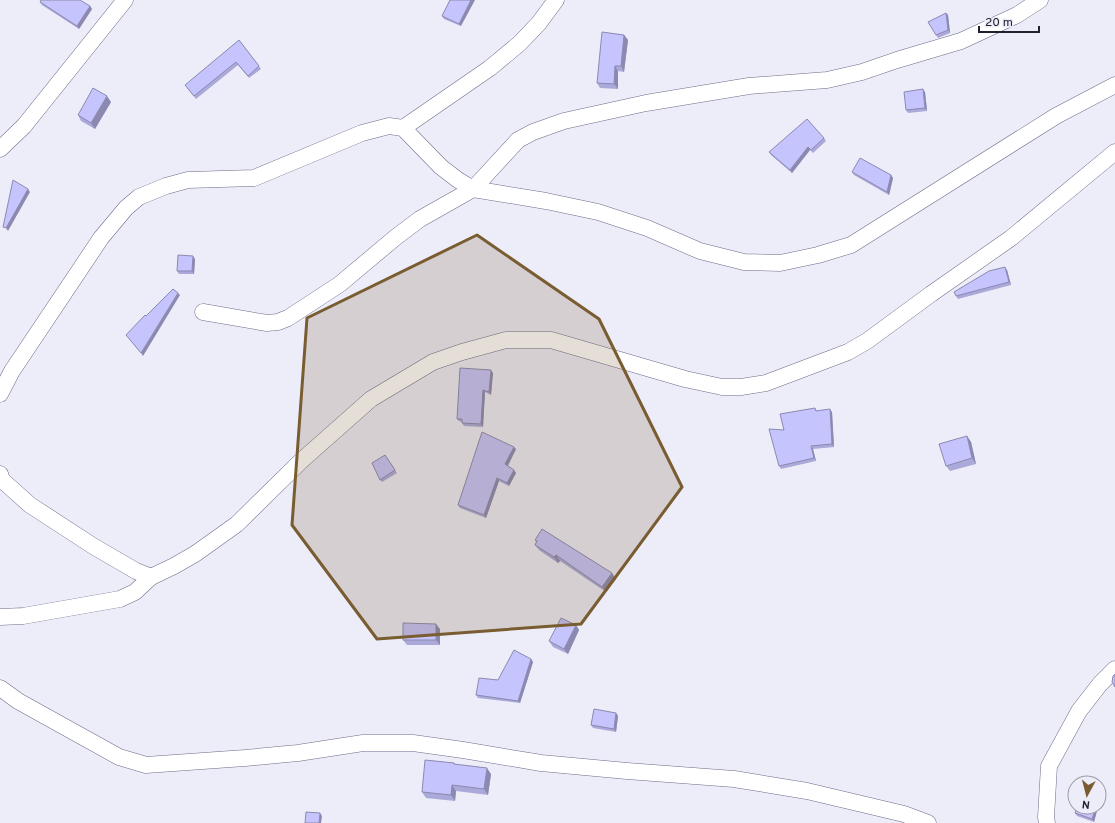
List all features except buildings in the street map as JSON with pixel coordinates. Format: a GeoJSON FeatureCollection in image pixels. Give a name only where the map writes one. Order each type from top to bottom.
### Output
{"type":"FeatureCollection","features":[{"type":"Feature","properties":{"kind":"street"},"geometry":{"type":"LineString","coordinates":[[0,150],[24,126],[125,0]]}},
{"type":"Feature","properties":{"kind":"street"},"geometry":{"type":"LineString","coordinates":[[403,128],[490,68],[514,48],[539,23],[556,0]]}},
{"type":"Feature","properties":{"kind":"street"},"geometry":{"type":"LineString","coordinates":[[203,312],[267,323],[278,322],[288,318],[340,284],[420,219],[473,189],[518,140],[533,132],[564,121],[646,103],[749,86],[827,80],[862,72],[896,60],[961,42],[1017,15],[1040,0]]}},
{"type":"Feature","properties":{"kind":"street"},"geometry":{"type":"LineString","coordinates":[[0,394],[12,371],[101,238],[126,208],[139,197],[166,186],[188,180],[254,178],[362,133],[389,126],[403,128],[441,167],[473,189],[546,201],[598,212],[647,228],[700,251],[744,262],[780,263],[818,256],[851,244],[1056,116],[1115,85]]}},
{"type":"Feature","properties":{"kind":"street"},"geometry":{"type":"LineString","coordinates":[[0,618],[23,616],[120,599],[135,592],[151,577],[195,554],[237,524],[301,461],[371,400],[433,362],[462,352],[506,340],[552,340],[686,379],[722,387],[741,388],[766,382],[848,352],[867,341],[1011,238],[1115,152]]}},
{"type":"Feature","properties":{"kind":"street"},"geometry":{"type":"LineString","coordinates":[[0,474],[2,480],[30,505],[93,546],[136,571],[151,577]]}},
{"type":"Feature","properties":{"kind":"street"},"geometry":{"type":"LineString","coordinates":[[1047,823],[1046,817],[1049,766],[1079,711],[1100,684],[1115,670]]}},
{"type":"Feature","properties":{"kind":"street"},"geometry":{"type":"LineString","coordinates":[[0,688],[18,701],[119,757],[146,765],[291,754],[363,743],[413,743],[541,763],[627,772],[734,779],[807,791],[904,814],[928,823]]}},
{"type":"Feature","properties":{"kind":"highlighted area"},"geometry":{"type":"Polygon","coordinates":[[[477,235],[599,319],[682,487],[581,624],[377,639],[292,525],[307,318],[477,235]]]}}]}
